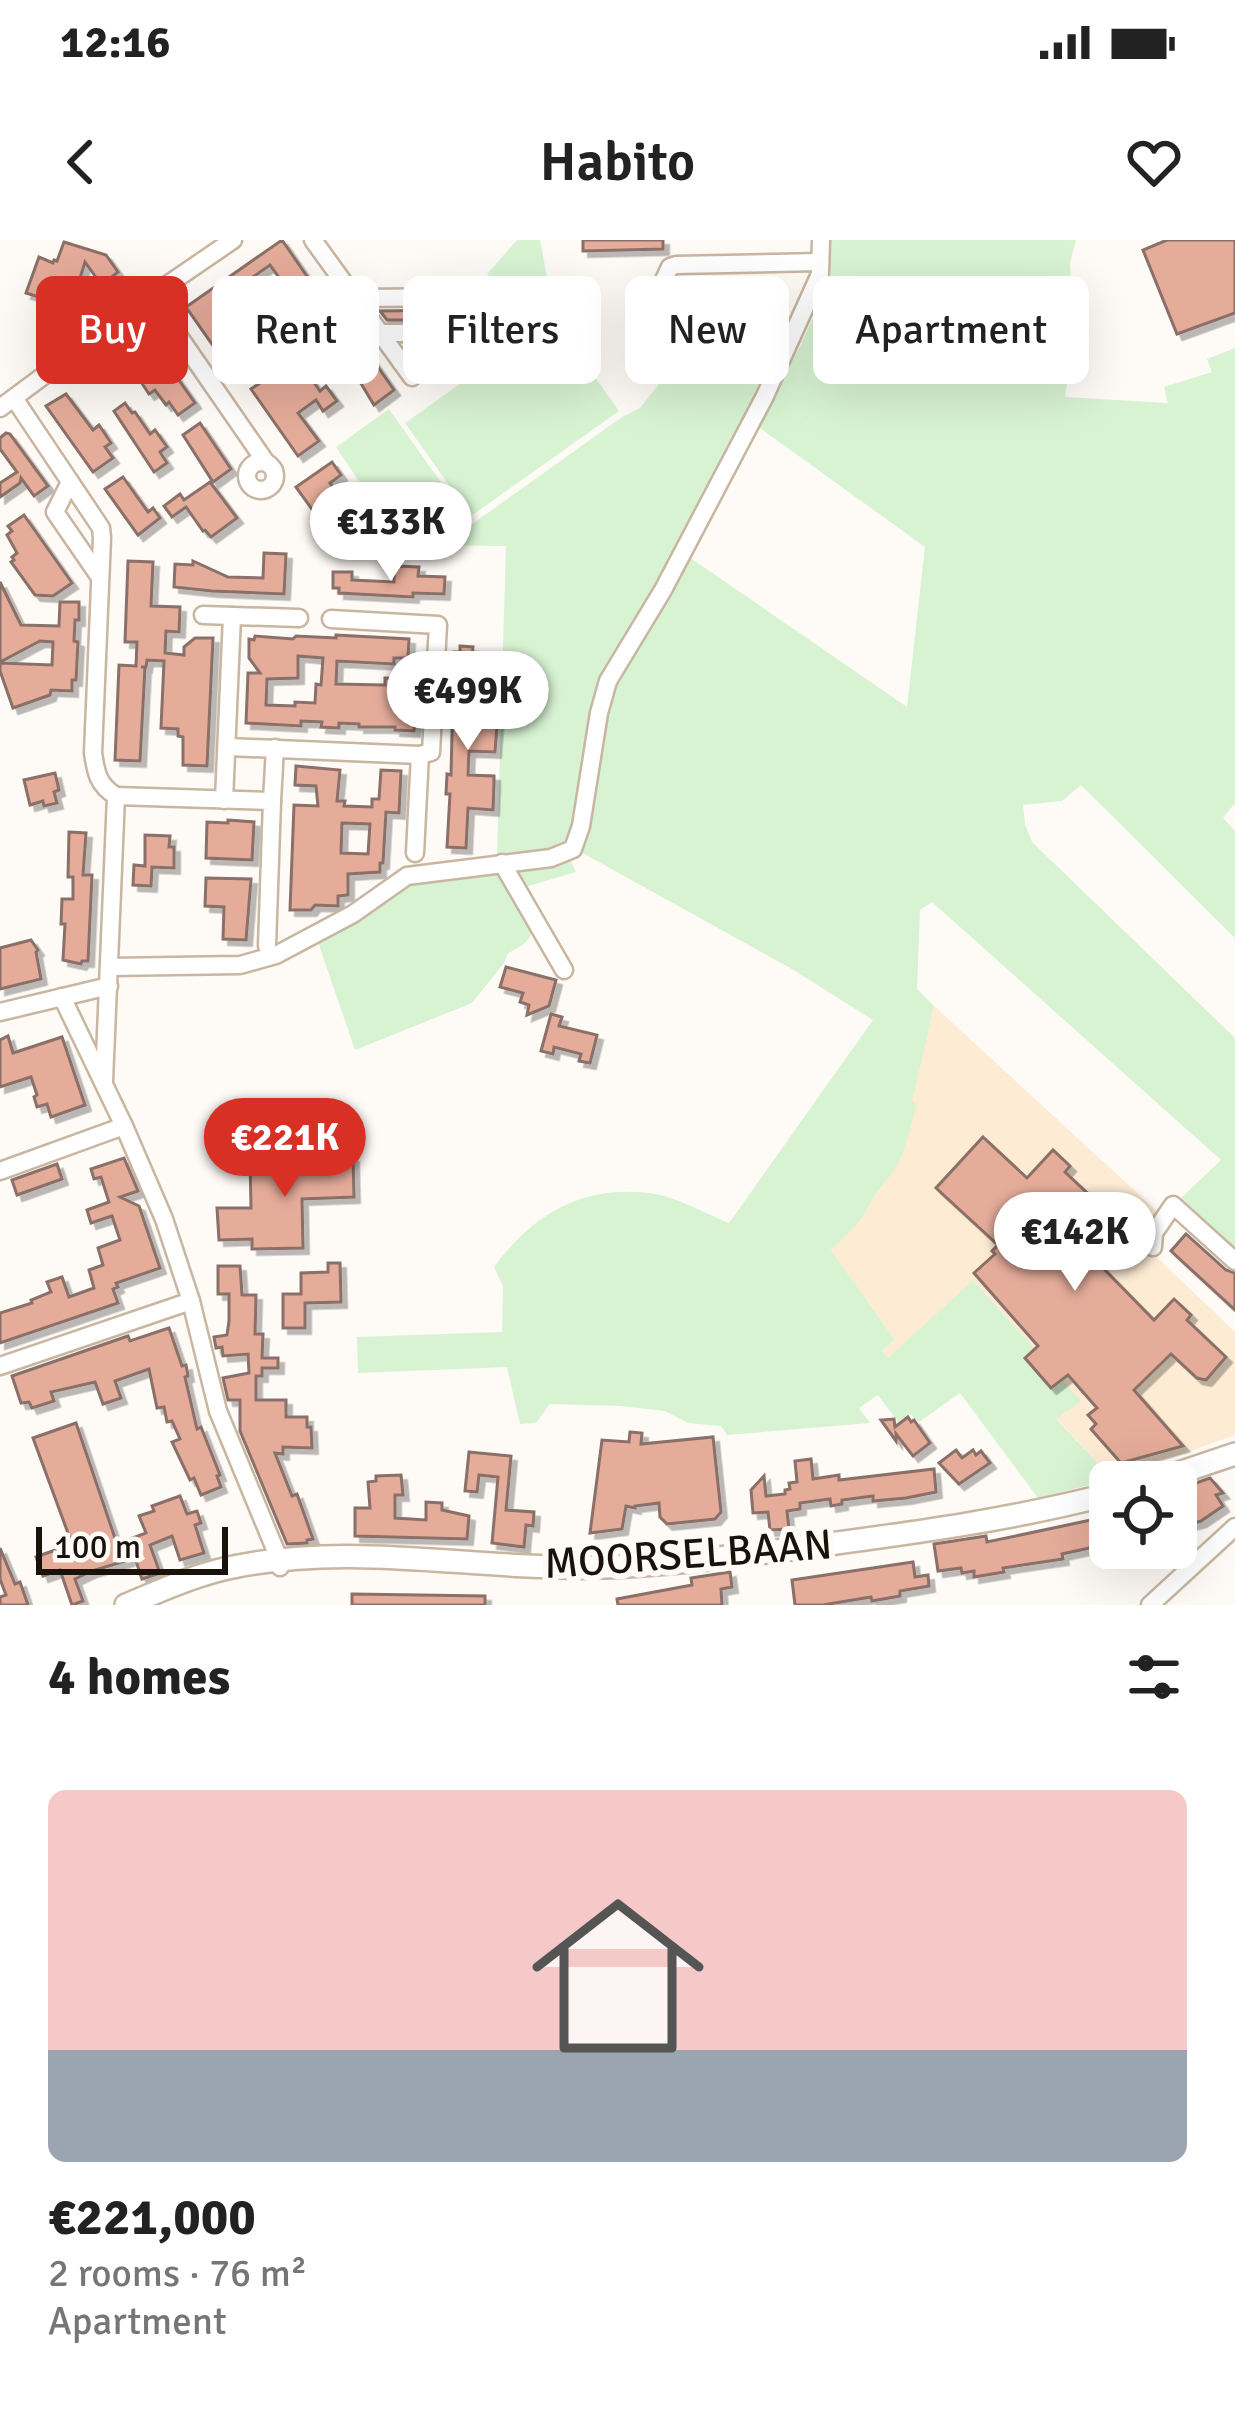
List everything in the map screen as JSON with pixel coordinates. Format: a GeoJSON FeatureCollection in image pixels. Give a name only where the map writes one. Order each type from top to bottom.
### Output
{"type":"FeatureCollection","features":[{"type":"Feature","properties":{"kind":"main road"},"geometry":{"type":"LineString","coordinates":[[1197,1467],[1235,1454]]}},
{"type":"Feature","properties":{"kind":"main road","name":"MOORSELBAAN"},"geometry":{"type":"LineString","coordinates":[[126,1605],[236,1566],[365,1556],[609,1567],[974,1525],[1089,1499]]}},
{"type":"Feature","properties":{"kind":"street"},"geometry":{"type":"LineString","coordinates":[[180,276],[232,240]]}},
{"type":"Feature","properties":{"kind":"street"},"geometry":{"type":"LineString","coordinates":[[313,240],[340,276]]}},
{"type":"Feature","properties":{"kind":"street"},"geometry":{"type":"LineString","coordinates":[[109,967],[240,965],[276,956],[353,914],[407,876],[551,858],[573,849],[608,681],[663,590],[759,409],[820,274],[821,240]]}},
{"type":"Feature","properties":{"kind":"street"},"geometry":{"type":"LineString","coordinates":[[666,276],[676,265],[820,262]]}},
{"type":"Feature","properties":{"kind":"street"},"geometry":{"type":"LineString","coordinates":[[379,330],[403,365]]}},
{"type":"Feature","properties":{"kind":"street"},"geometry":{"type":"LineString","coordinates":[[381,333],[403,333]]}},
{"type":"Feature","properties":{"kind":"street"},"geometry":{"type":"LineString","coordinates":[[188,350],[265,461]]}},
{"type":"Feature","properties":{"kind":"street"},"geometry":{"type":"LineString","coordinates":[[36,381],[7,403],[100,528],[93,753],[97,778],[116,796],[272,802]]}},
{"type":"Feature","properties":{"kind":"street"},"geometry":{"type":"LineString","coordinates":[[70,482],[55,512],[100,577]]}},
{"type":"Feature","properties":{"kind":"street"},"geometry":{"type":"LineString","coordinates":[[203,615],[299,618]]}},
{"type":"Feature","properties":{"kind":"street"},"geometry":{"type":"LineString","coordinates":[[224,800],[232,616]]}},
{"type":"Feature","properties":{"kind":"street"},"geometry":{"type":"LineString","coordinates":[[228,747],[431,752],[438,625],[331,620]]}},
{"type":"Feature","properties":{"kind":"street"},"geometry":{"type":"LineString","coordinates":[[267,946],[275,748]]}},
{"type":"Feature","properties":{"kind":"street"},"geometry":{"type":"LineString","coordinates":[[415,853],[421,754]]}},
{"type":"Feature","properties":{"kind":"street"},"geometry":{"type":"LineString","coordinates":[[104,1081],[116,796]]}},
{"type":"Feature","properties":{"kind":"street"},"geometry":{"type":"LineString","coordinates":[[502,863],[564,970]]}},
{"type":"Feature","properties":{"kind":"street"},"geometry":{"type":"LineString","coordinates":[[0,1012],[109,986]]}},
{"type":"Feature","properties":{"kind":"street"},"geometry":{"type":"LineString","coordinates":[[62,998],[164,1219],[191,1301],[218,1411],[279,1563]]}},
{"type":"Feature","properties":{"kind":"street"},"geometry":{"type":"LineString","coordinates":[[0,1171],[124,1126]]}},
{"type":"Feature","properties":{"kind":"street"},"geometry":{"type":"LineString","coordinates":[[1153,1247],[1154,1233],[1173,1205],[1235,1261]]}},
{"type":"Feature","properties":{"kind":"street"},"geometry":{"type":"LineString","coordinates":[[0,1366],[191,1301]]}},
{"type":"Feature","properties":{"kind":"street"},"geometry":{"type":"LineString","coordinates":[[1150,1605],[1235,1527]]}},
{"type":"Feature","properties":{"kind":"shaded area"},"geometry":{"type":"Polygon","coordinates":[[[934,1006],[1160,1214],[1146,1247],[1235,1332],[1235,1435],[1163,1461],[1096,1461],[1056,1418],[1080,1401],[973,1280],[888,1359],[882,1350],[895,1340],[831,1250],[861,1220],[894,1171],[934,1006]]]}},
{"type":"Feature","properties":{"kind":"green space"},"geometry":{"type":"Polygon","coordinates":[[[517,240],[540,240],[547,276],[487,274],[517,240]]]}},
{"type":"Feature","properties":{"kind":"green space"},"geometry":{"type":"Polygon","coordinates":[[[830,240],[1076,240],[1071,276],[831,276],[830,240]]]}},
{"type":"Feature","properties":{"kind":"green space"},"geometry":{"type":"Polygon","coordinates":[[[813,317],[813,384],[1067,384],[1065,397],[1168,403],[1164,387],[1212,372],[1207,359],[1235,348],[1235,803],[1223,818],[1235,831],[1235,938],[1081,785],[1062,801],[1023,805],[1032,842],[1235,1038],[1235,1248],[1181,1198],[1221,1160],[932,902],[920,910],[917,989],[934,1006],[904,1151],[861,1220],[831,1250],[895,1340],[882,1350],[888,1358],[973,1280],[1081,1401],[1056,1419],[1096,1461],[1089,1461],[1089,1485],[1038,1498],[960,1393],[919,1422],[910,1414],[899,1423],[878,1395],[859,1408],[870,1423],[727,1435],[721,1426],[688,1423],[665,1411],[621,1406],[550,1404],[536,1423],[520,1424],[507,1367],[358,1373],[357,1337],[502,1332],[503,1286],[494,1267],[525,1232],[561,1207],[602,1194],[649,1193],[729,1223],[873,1020],[792,969],[579,851],[607,701],[689,557],[907,707],[925,547],[757,426],[780,384],[789,384],[789,367],[813,317]]]}},
{"type":"Feature","properties":{"kind":"green space"},"geometry":{"type":"Polygon","coordinates":[[[460,384],[600,384],[619,411],[471,516],[405,423],[460,384]]]}},
{"type":"Feature","properties":{"kind":"green space"},"geometry":{"type":"Polygon","coordinates":[[[659,384],[762,384],[677,555],[603,681],[574,838],[558,851],[497,857],[506,546],[402,545],[336,447],[389,409],[471,525],[640,408],[659,384]]]}},
{"type":"Feature","properties":{"kind":"green space"},"geometry":{"type":"Polygon","coordinates":[[[569,857],[576,872],[525,887],[532,933],[508,953],[472,1003],[355,1050],[318,942],[405,884],[569,857]]]}},
{"type":"Feature","properties":{"kind":"building"},"geometry":{"type":"Polygon","coordinates":[[[282,240],[307,276],[278,276],[270,265],[254,276],[230,276],[282,240]]]}},
{"type":"Feature","properties":{"kind":"building"},"geometry":{"type":"Polygon","coordinates":[[[583,240],[663,240],[663,249],[583,251],[583,240]]]}},
{"type":"Feature","properties":{"kind":"building"},"geometry":{"type":"Polygon","coordinates":[[[1167,240],[1235,240],[1235,313],[1177,334],[1143,250],[1167,240]]]}},
{"type":"Feature","properties":{"kind":"building"},"geometry":{"type":"Polygon","coordinates":[[[64,242],[106,255],[118,272],[95,276],[85,262],[81,276],[36,276],[36,296],[26,293],[39,257],[57,261],[64,242]]]}},
{"type":"Feature","properties":{"kind":"building"},"geometry":{"type":"Polygon","coordinates":[[[212,289],[212,344],[188,310],[212,289]]]}},
{"type":"Feature","properties":{"kind":"building"},"geometry":{"type":"Polygon","coordinates":[[[380,311],[403,311],[403,320],[387,320],[380,311]]]}},
{"type":"Feature","properties":{"kind":"building"},"geometry":{"type":"Polygon","coordinates":[[[379,369],[394,390],[374,405],[361,384],[379,384],[379,369]]]}},
{"type":"Feature","properties":{"kind":"building"},"geometry":{"type":"Polygon","coordinates":[[[142,384],[182,384],[195,403],[178,415],[155,390],[149,394],[142,384]]]}},
{"type":"Feature","properties":{"kind":"building"},"geometry":{"type":"Polygon","coordinates":[[[258,384],[315,384],[320,391],[326,386],[337,401],[323,411],[316,400],[298,413],[319,441],[298,456],[251,389],[258,384]]]}},
{"type":"Feature","properties":{"kind":"building"},"geometry":{"type":"Polygon","coordinates":[[[66,394],[93,430],[99,425],[111,443],[105,447],[113,458],[93,472],[46,406],[66,394]]]}},
{"type":"Feature","properties":{"kind":"building"},"geometry":{"type":"Polygon","coordinates":[[[125,403],[167,447],[160,452],[167,463],[154,472],[114,411],[125,403]]]}},
{"type":"Feature","properties":{"kind":"building"},"geometry":{"type":"Polygon","coordinates":[[[200,423],[231,469],[213,482],[183,435],[200,423]]]}},
{"type":"Feature","properties":{"kind":"building"},"geometry":{"type":"Polygon","coordinates":[[[6,433],[48,486],[34,496],[21,478],[0,497],[0,483],[17,472],[0,449],[0,438],[6,433]]]}},
{"type":"Feature","properties":{"kind":"building"},"geometry":{"type":"Polygon","coordinates":[[[332,462],[341,475],[330,483],[349,509],[324,526],[296,487],[332,462]]]}},
{"type":"Feature","properties":{"kind":"building"},"geometry":{"type":"Polygon","coordinates":[[[123,477],[148,512],[153,508],[160,518],[138,535],[105,489],[123,477]]]}},
{"type":"Feature","properties":{"kind":"building"},"geometry":{"type":"Polygon","coordinates":[[[210,482],[237,518],[211,537],[186,507],[172,517],[164,506],[180,494],[184,500],[210,482]]]}},
{"type":"Feature","properties":{"kind":"building"},"geometry":{"type":"Polygon","coordinates":[[[24,515],[72,583],[53,596],[35,595],[11,562],[17,553],[7,535],[12,531],[8,526],[24,515]]]}},
{"type":"Feature","properties":{"kind":"building"},"geometry":{"type":"Polygon","coordinates":[[[264,553],[286,554],[284,594],[174,587],[175,564],[193,565],[193,561],[228,577],[263,578],[264,553]]]}},
{"type":"Feature","properties":{"kind":"building"},"geometry":{"type":"Polygon","coordinates":[[[128,561],[153,562],[151,606],[180,607],[179,632],[166,631],[165,653],[184,655],[184,647],[195,638],[213,638],[207,766],[183,765],[183,737],[178,736],[178,729],[161,728],[164,661],[147,660],[145,667],[140,761],[115,760],[119,665],[136,666],[137,642],[125,642],[128,561]]]}},
{"type":"Feature","properties":{"kind":"building"},"geometry":{"type":"Polygon","coordinates":[[[395,566],[419,567],[418,576],[445,577],[444,594],[339,593],[339,588],[333,588],[333,572],[352,572],[352,580],[394,582],[395,566]]]}},
{"type":"Feature","properties":{"kind":"building"},"geometry":{"type":"Polygon","coordinates":[[[0,582],[21,625],[59,626],[60,602],[79,602],[72,691],[51,690],[50,695],[13,708],[0,663],[52,665],[53,642],[40,641],[0,662],[0,582]]]}},
{"type":"Feature","properties":{"kind":"building"},"geometry":{"type":"Polygon","coordinates":[[[249,639],[409,639],[408,658],[394,658],[394,664],[337,661],[336,684],[385,685],[385,678],[413,679],[412,689],[418,692],[414,731],[339,723],[339,728],[321,727],[322,722],[301,721],[301,726],[246,723],[248,673],[260,673],[249,658],[249,639]],[[298,656],[298,678],[267,679],[266,705],[315,703],[323,658],[298,656]]]}},
{"type":"Feature","properties":{"kind":"building"},"geometry":{"type":"Polygon","coordinates":[[[460,646],[473,647],[468,689],[471,710],[498,711],[495,752],[469,751],[468,775],[494,776],[494,783],[493,810],[468,808],[466,848],[447,847],[454,652],[460,652],[460,646]]]}},
{"type":"Feature","properties":{"kind":"building"},"geometry":{"type":"Polygon","coordinates":[[[296,766],[340,770],[337,801],[345,801],[344,806],[372,807],[372,799],[379,799],[381,770],[401,771],[399,813],[386,812],[380,872],[348,874],[348,895],[338,896],[338,906],[290,910],[294,805],[318,806],[316,786],[295,785],[296,766]],[[342,823],[341,853],[368,854],[370,824],[342,823]]]}},
{"type":"Feature","properties":{"kind":"building"},"geometry":{"type":"Polygon","coordinates":[[[55,773],[57,803],[30,805],[24,780],[55,773]]]}},
{"type":"Feature","properties":{"kind":"building"},"geometry":{"type":"Polygon","coordinates":[[[207,822],[254,822],[252,860],[206,858],[207,822]]]}},
{"type":"Feature","properties":{"kind":"building"},"geometry":{"type":"Polygon","coordinates":[[[69,832],[86,833],[83,875],[92,875],[88,961],[81,964],[63,960],[62,899],[73,899],[73,877],[68,877],[69,832]]]}},
{"type":"Feature","properties":{"kind":"building"},"geometry":{"type":"Polygon","coordinates":[[[145,835],[170,836],[174,868],[152,867],[151,886],[133,885],[134,865],[145,866],[145,835]]]}},
{"type":"Feature","properties":{"kind":"building"},"geometry":{"type":"Polygon","coordinates":[[[206,878],[251,879],[246,940],[223,939],[224,907],[205,906],[206,878]]]}},
{"type":"Feature","properties":{"kind":"building"},"geometry":{"type":"Polygon","coordinates":[[[31,940],[38,950],[41,979],[0,989],[0,948],[31,940]]]}},
{"type":"Feature","properties":{"kind":"building"},"geometry":{"type":"Polygon","coordinates":[[[506,967],[556,980],[549,1006],[527,1015],[529,1005],[520,1002],[523,993],[500,987],[506,967]]]}},
{"type":"Feature","properties":{"kind":"building"},"geometry":{"type":"Polygon","coordinates":[[[551,1014],[562,1017],[559,1026],[597,1035],[590,1063],[579,1061],[581,1054],[554,1047],[553,1054],[541,1051],[551,1014]]]}},
{"type":"Feature","properties":{"kind":"building"},"geometry":{"type":"Polygon","coordinates":[[[8,1036],[13,1053],[62,1037],[85,1105],[51,1117],[47,1104],[37,1107],[31,1077],[0,1087],[0,1040],[8,1036]]]}},
{"type":"Feature","properties":{"kind":"building"},"geometry":{"type":"Polygon","coordinates":[[[983,1137],[1027,1178],[1053,1150],[1070,1166],[1065,1172],[1129,1232],[1099,1264],[1154,1320],[1174,1299],[1191,1315],[1187,1320],[1226,1357],[1206,1380],[1197,1378],[1171,1354],[1134,1390],[1183,1446],[1119,1461],[1091,1429],[1096,1424],[1088,1415],[1097,1408],[1068,1375],[1051,1388],[1025,1358],[1038,1346],[974,1273],[998,1245],[936,1188],[983,1137]]]}},
{"type":"Feature","properties":{"kind":"building"},"geometry":{"type":"Polygon","coordinates":[[[353,1157],[354,1197],[302,1199],[303,1248],[252,1249],[252,1239],[219,1240],[217,1208],[251,1208],[250,1161],[353,1157]]]}},
{"type":"Feature","properties":{"kind":"building"},"geometry":{"type":"Polygon","coordinates":[[[124,1158],[138,1191],[120,1197],[139,1206],[160,1268],[116,1283],[118,1303],[0,1343],[0,1313],[51,1292],[47,1282],[62,1277],[69,1297],[94,1288],[89,1270],[103,1265],[98,1248],[120,1240],[112,1216],[91,1223],[87,1210],[109,1202],[101,1177],[94,1179],[91,1169],[124,1158]]]}},
{"type":"Feature","properties":{"kind":"building"},"geometry":{"type":"Polygon","coordinates":[[[57,1164],[62,1179],[17,1195],[12,1180],[57,1164]]]}},
{"type":"Feature","properties":{"kind":"building"},"geometry":{"type":"Polygon","coordinates":[[[1186,1234],[1235,1273],[1235,1310],[1171,1251],[1186,1234]]]}},
{"type":"Feature","properties":{"kind":"building"},"geometry":{"type":"Polygon","coordinates":[[[328,1263],[340,1263],[341,1302],[305,1303],[305,1328],[283,1328],[283,1294],[301,1294],[301,1273],[328,1272],[328,1263]]]}},
{"type":"Feature","properties":{"kind":"building"},"geometry":{"type":"Polygon","coordinates":[[[218,1266],[240,1266],[242,1295],[256,1295],[255,1334],[263,1334],[262,1358],[278,1358],[278,1368],[262,1368],[262,1376],[256,1376],[256,1400],[286,1400],[286,1417],[307,1417],[307,1427],[311,1427],[312,1448],[283,1447],[283,1454],[275,1453],[313,1539],[307,1543],[287,1544],[240,1431],[240,1400],[228,1400],[223,1378],[249,1373],[248,1354],[223,1356],[222,1347],[216,1348],[214,1337],[227,1335],[229,1321],[229,1294],[218,1294],[218,1266]]]}},
{"type":"Feature","properties":{"kind":"building"},"geometry":{"type":"Polygon","coordinates":[[[169,1328],[182,1366],[186,1365],[197,1429],[201,1427],[220,1475],[221,1487],[201,1495],[172,1442],[180,1439],[172,1421],[167,1422],[164,1407],[157,1408],[149,1369],[115,1381],[121,1398],[103,1404],[95,1382],[51,1392],[54,1401],[32,1408],[29,1402],[21,1403],[12,1376],[128,1336],[130,1341],[169,1328]]]}},
{"type":"Feature","properties":{"kind":"building"},"geometry":{"type":"Polygon","coordinates":[[[908,1417],[930,1443],[913,1456],[881,1420],[894,1419],[895,1427],[908,1417]]]}},
{"type":"Feature","properties":{"kind":"building"},"geometry":{"type":"Polygon","coordinates":[[[76,1423],[117,1544],[146,1533],[139,1516],[154,1511],[152,1506],[180,1496],[187,1514],[197,1511],[201,1523],[195,1525],[204,1553],[180,1560],[172,1536],[150,1545],[160,1573],[142,1579],[135,1558],[92,1571],[75,1579],[83,1601],[72,1605],[60,1570],[43,1576],[36,1557],[72,1544],[33,1438],[76,1423]]]}},
{"type":"Feature","properties":{"kind":"building"},"geometry":{"type":"Polygon","coordinates":[[[630,1432],[642,1433],[641,1444],[713,1437],[721,1512],[715,1519],[667,1524],[660,1517],[659,1503],[626,1506],[622,1529],[590,1533],[602,1440],[629,1442],[630,1432]]]}},
{"type":"Feature","properties":{"kind":"building"},"geometry":{"type":"Polygon","coordinates":[[[956,1450],[962,1458],[973,1450],[976,1455],[981,1451],[990,1463],[959,1484],[939,1463],[956,1450]]]}},
{"type":"Feature","properties":{"kind":"building"},"geometry":{"type":"Polygon","coordinates":[[[469,1452],[511,1456],[506,1510],[534,1512],[533,1526],[526,1525],[524,1547],[492,1543],[498,1477],[479,1475],[477,1492],[465,1491],[469,1452]]]}},
{"type":"Feature","properties":{"kind":"building"},"geometry":{"type":"Polygon","coordinates":[[[811,1459],[813,1479],[934,1469],[936,1492],[873,1501],[873,1496],[842,1500],[831,1506],[830,1499],[800,1503],[800,1509],[787,1511],[789,1529],[770,1530],[768,1512],[753,1513],[751,1490],[764,1476],[766,1496],[785,1494],[789,1483],[797,1482],[795,1461],[811,1459]]]}},
{"type":"Feature","properties":{"kind":"building"},"geometry":{"type":"Polygon","coordinates":[[[401,1475],[403,1495],[395,1495],[395,1518],[426,1520],[426,1502],[442,1503],[442,1510],[469,1516],[467,1539],[355,1536],[355,1508],[370,1508],[368,1482],[376,1481],[376,1476],[401,1475]]]}},
{"type":"Feature","properties":{"kind":"building"},"geometry":{"type":"Polygon","coordinates":[[[1210,1478],[1223,1493],[1216,1495],[1223,1506],[1197,1522],[1197,1483],[1210,1478]]]}},
{"type":"Feature","properties":{"kind":"building"},"geometry":{"type":"Polygon","coordinates":[[[1089,1520],[1089,1548],[1062,1554],[1063,1559],[974,1577],[974,1571],[962,1573],[961,1568],[938,1571],[934,1544],[986,1536],[987,1542],[1089,1520]]]}},
{"type":"Feature","properties":{"kind":"building"},"geometry":{"type":"Polygon","coordinates":[[[0,1548],[28,1605],[0,1605],[0,1597],[6,1595],[0,1579],[0,1548]]]}},
{"type":"Feature","properties":{"kind":"building"},"geometry":{"type":"Polygon","coordinates":[[[913,1562],[915,1577],[928,1575],[929,1586],[872,1601],[871,1597],[795,1605],[792,1580],[913,1562]]]}},
{"type":"Feature","properties":{"kind":"building"},"geometry":{"type":"Polygon","coordinates":[[[730,1572],[732,1587],[721,1589],[722,1605],[618,1605],[617,1599],[692,1585],[691,1578],[730,1572]]]}},
{"type":"Feature","properties":{"kind":"building"},"geometry":{"type":"Polygon","coordinates":[[[352,1594],[485,1596],[485,1605],[352,1605],[352,1594]]]}}]}
